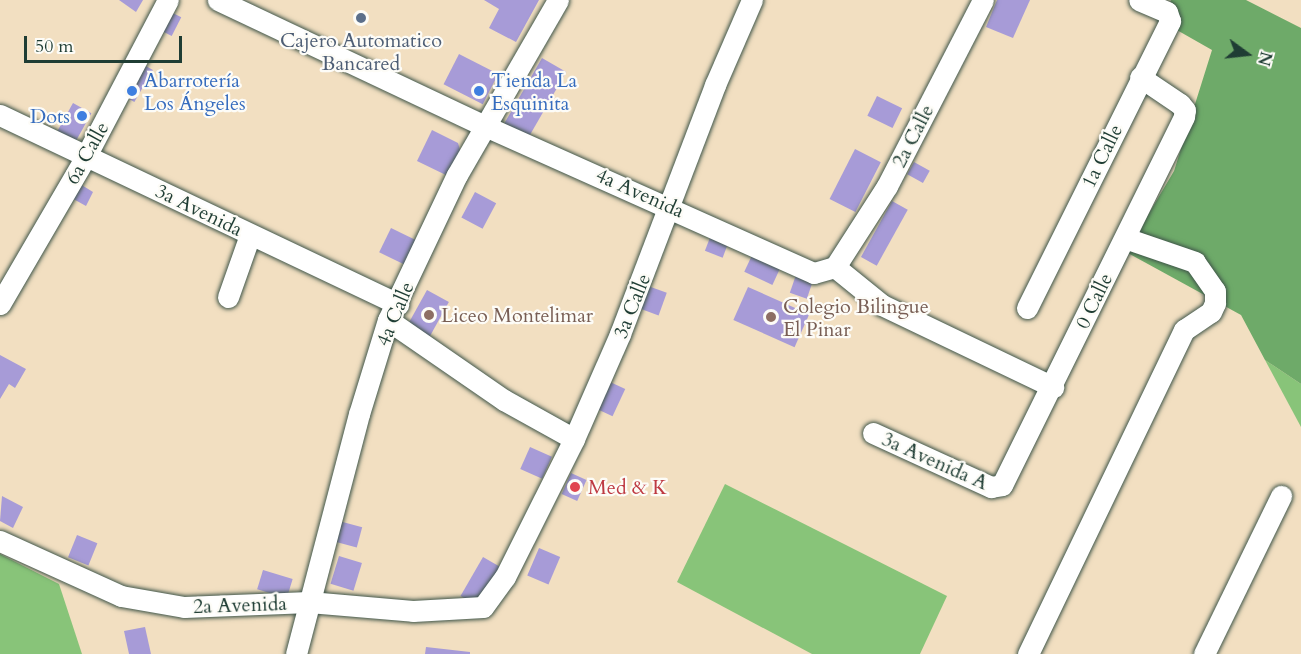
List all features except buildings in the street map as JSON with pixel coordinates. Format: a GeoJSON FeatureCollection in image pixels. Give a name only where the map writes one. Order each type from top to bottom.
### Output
{"type":"FeatureCollection","features":[{"type":"Feature","properties":{"kind":"street","name":"6a Calle"},"geometry":{"type":"LineString","coordinates":[[0,304],[86,156],[168,0]]}},
{"type":"Feature","properties":{"kind":"street","name":"4a Avenida"},"geometry":{"type":"LineString","coordinates":[[218,0],[485,126],[672,207],[814,273],[835,267]]}},
{"type":"Feature","properties":{"kind":"street","name":"4a Calle"},"geometry":{"type":"LineString","coordinates":[[296,654],[359,414],[393,312],[457,176],[558,0]]}},
{"type":"Feature","properties":{"kind":"street","name":"3a Calle"},"geometry":{"type":"LineString","coordinates":[[488,601],[506,577],[574,439],[672,207],[714,85],[752,0]]}},
{"type":"Feature","properties":{"kind":"street","name":"2a Calle"},"geometry":{"type":"LineString","coordinates":[[835,267],[887,186],[983,0]]}},
{"type":"Feature","properties":{"kind":"street","name":"1a Calle"},"geometry":{"type":"LineString","coordinates":[[1027,308],[1140,77],[1170,21],[1167,12],[1160,7],[1139,0]]}},
{"type":"Feature","properties":{"kind":"street","name":"0 Calle"},"geometry":{"type":"LineString","coordinates":[[997,489],[1002,485],[1053,387],[1185,110],[1140,77]]}},
{"type":"Feature","properties":{"kind":"street","name":"3a Avenida"},"geometry":{"type":"LineString","coordinates":[[0,115],[250,235],[393,312],[504,400],[574,439]]}},
{"type":"Feature","properties":{"kind":"street"},"geometry":{"type":"LineString","coordinates":[[228,297],[250,235]]}},
{"type":"Feature","properties":{"kind":"street"},"geometry":{"type":"LineString","coordinates":[[1028,654],[1184,330],[1211,312],[1215,303],[1211,282],[1194,262],[1125,238]]}},
{"type":"Feature","properties":{"kind":"street"},"geometry":{"type":"LineString","coordinates":[[835,267],[882,306],[1053,387]]}},
{"type":"Feature","properties":{"kind":"street","name":"3a Avenida A"},"geometry":{"type":"LineString","coordinates":[[873,433],[997,489]]}},
{"type":"Feature","properties":{"kind":"street"},"geometry":{"type":"LineString","coordinates":[[1204,654],[1281,496]]}},
{"type":"Feature","properties":{"kind":"street","name":"2a Avenida"},"geometry":{"type":"LineString","coordinates":[[0,542],[121,596],[184,607],[309,602],[412,611],[478,610],[488,601]]}},
{"type":"Feature","properties":{"kind":"green space"},"geometry":{"type":"Polygon","coordinates":[[[1171,0],[1246,0],[1301,28],[1301,384],[1265,360],[1241,315],[1126,252],[1174,171],[1212,50],[1161,21],[1171,0]]]}},
{"type":"Feature","properties":{"kind":"green space"},"geometry":{"type":"Polygon","coordinates":[[[1265,360],[1301,384],[1301,427],[1265,360]]]}},
{"type":"Feature","properties":{"kind":"green space"},"geometry":{"type":"Polygon","coordinates":[[[725,484],[947,596],[920,654],[812,654],[677,582],[725,484]]]}},
{"type":"Feature","properties":{"kind":"green space"},"geometry":{"type":"Polygon","coordinates":[[[0,554],[59,584],[82,654],[0,654],[0,554]]]}},
{"type":"Feature","properties":{"kind":"place","name":"Cajero Automatico Bancared"},"geometry":{"type":"Point","coordinates":[361,18]}},
{"type":"Feature","properties":{"kind":"place","name":"Abarrotería Los Ángeles"},"geometry":{"type":"Point","coordinates":[132,91]}},
{"type":"Feature","properties":{"kind":"place","name":"Tienda La Esquinita"},"geometry":{"type":"Point","coordinates":[479,91]}},
{"type":"Feature","properties":{"kind":"place","name":"Dots"},"geometry":{"type":"Point","coordinates":[82,116]}},
{"type":"Feature","properties":{"kind":"place","name":"Liceo Montelimar"},"geometry":{"type":"Point","coordinates":[429,315]}},
{"type":"Feature","properties":{"kind":"place","name":"Colegio Bilingue El Pinar"},"geometry":{"type":"Point","coordinates":[771,317]}},
{"type":"Feature","properties":{"kind":"place","name":"Med & K"},"geometry":{"type":"Point","coordinates":[575,487]}}]}
